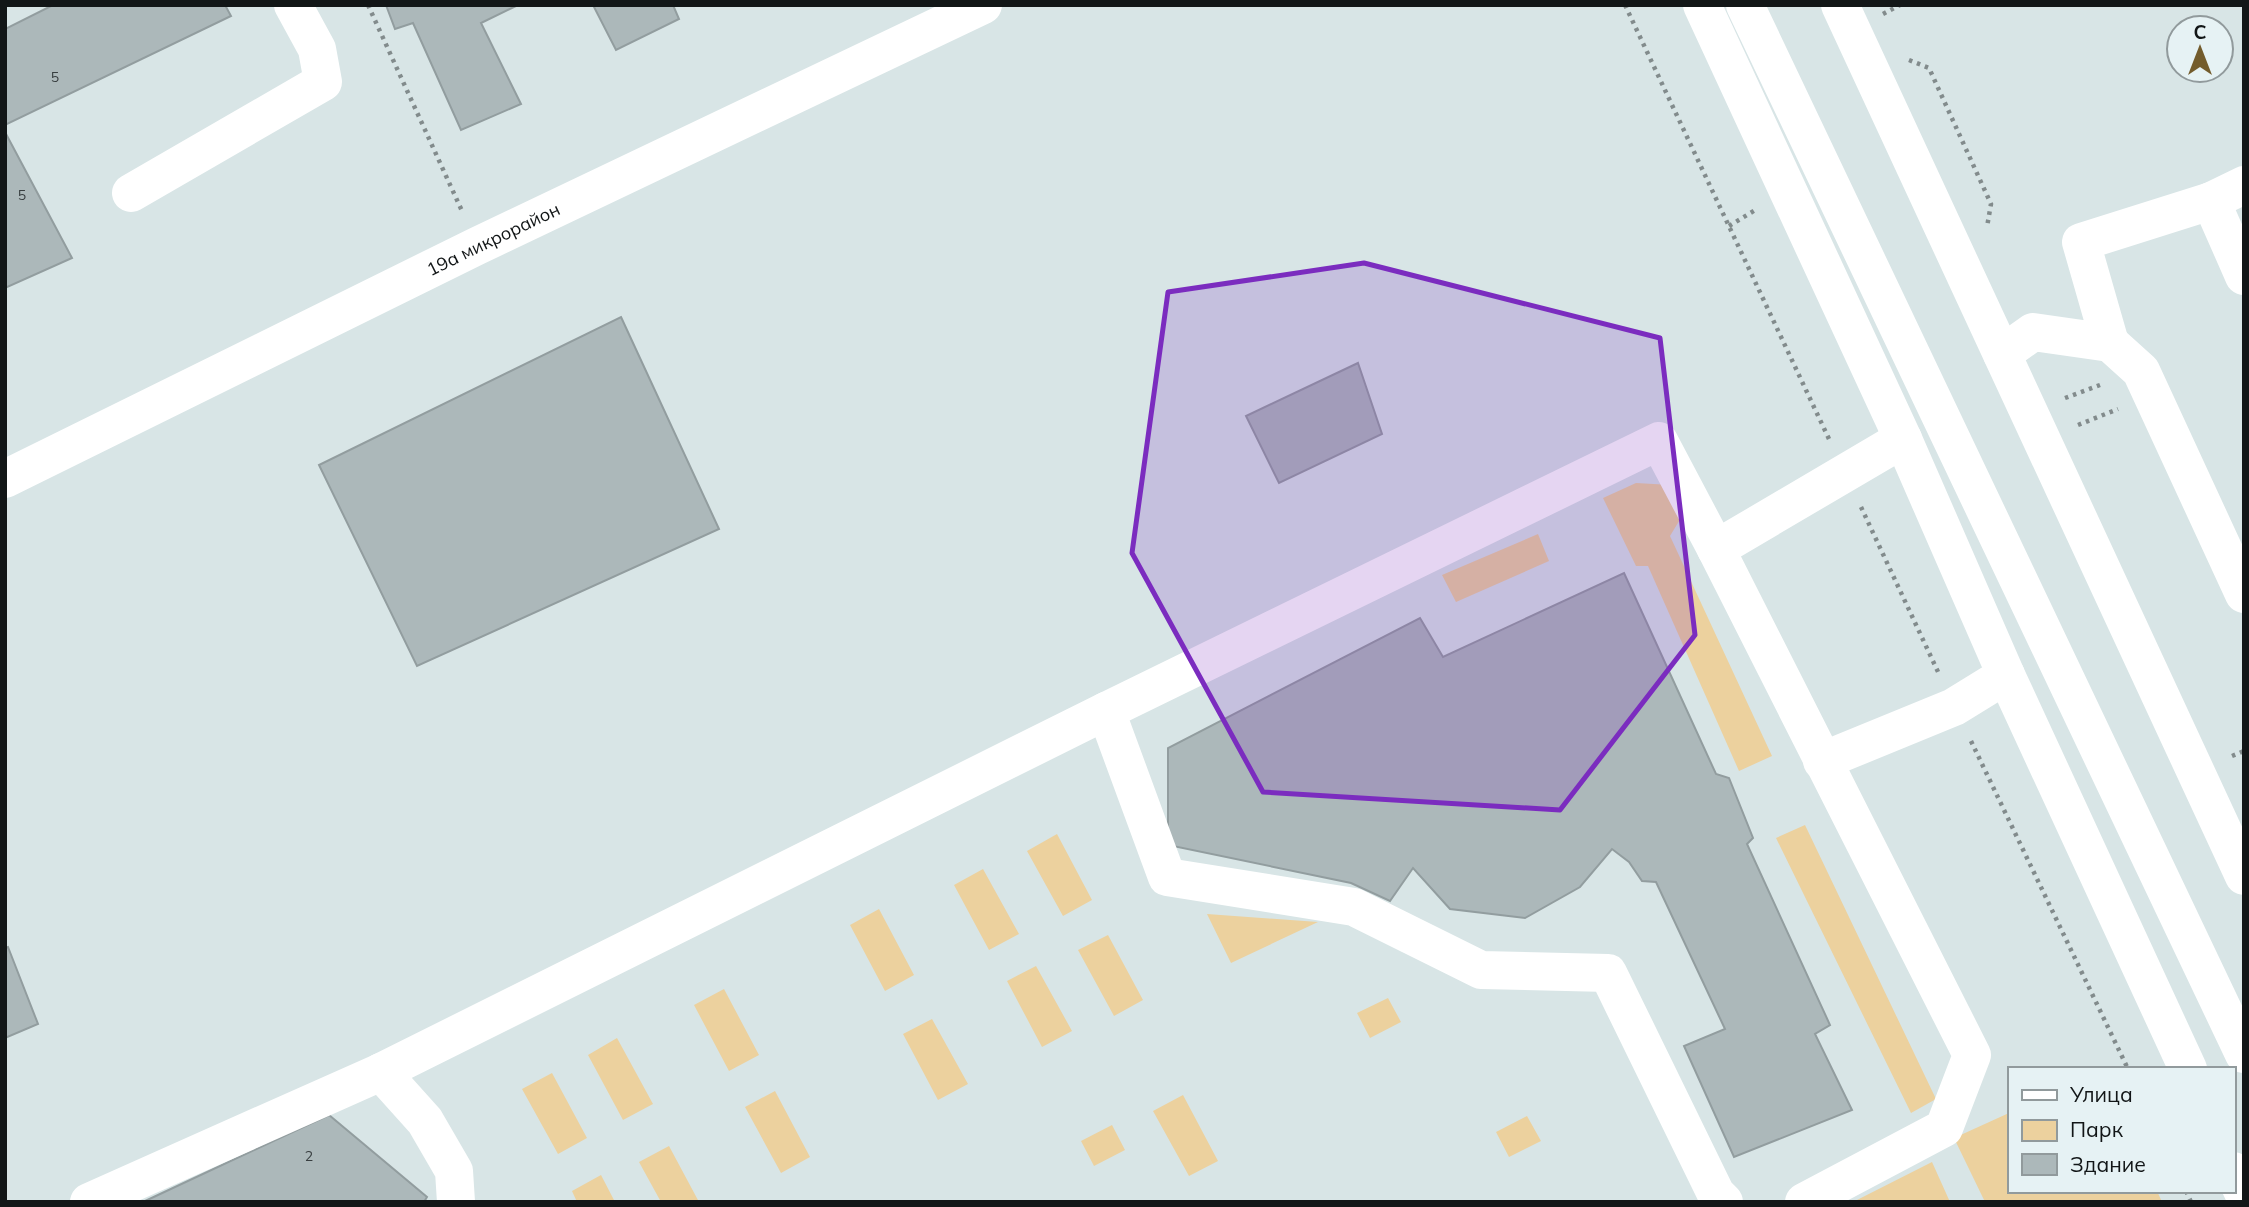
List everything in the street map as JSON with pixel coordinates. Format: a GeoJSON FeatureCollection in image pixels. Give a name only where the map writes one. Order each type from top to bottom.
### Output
{"type":"FeatureCollection","features":[{"type":"Feature","properties":{"kind":"street"},"geometry":{"type":"LineString","coordinates":[[131,193],[323,82],[317,49],[293,5]]}},
{"type":"Feature","properties":{"kind":"street","name":"19а микрорайон"},"geometry":{"type":"LineString","coordinates":[[5,479],[477,246],[983,5]]}},
{"type":"Feature","properties":{"kind":"street"},"geometry":{"type":"LineString","coordinates":[[1702,5],[1903,439],[2006,675],[2187,1067]]}},
{"type":"Feature","properties":{"kind":"street"},"geometry":{"type":"LineString","coordinates":[[1745,5],[2240,1035]]}},
{"type":"Feature","properties":{"kind":"street"},"geometry":{"type":"LineString","coordinates":[[1840,5],[2244,876]]}},
{"type":"Feature","properties":{"kind":"street"},"geometry":{"type":"LineString","coordinates":[[2244,276],[2227,193],[2081,242],[2110,343],[2141,371],[2244,594]]}},
{"type":"Feature","properties":{"kind":"street"},"geometry":{"type":"LineString","coordinates":[[2002,354],[2033,332],[2110,343]]}},
{"type":"Feature","properties":{"kind":"street"},"geometry":{"type":"LineString","coordinates":[[1716,549],[1846,475],[1903,439]]}},
{"type":"Feature","properties":{"kind":"street"},"geometry":{"type":"LineString","coordinates":[[89,1202],[381,1072],[1106,711],[1659,441],[1972,1055],[1944,1128],[1804,1202]]}},
{"type":"Feature","properties":{"kind":"street"},"geometry":{"type":"LineString","coordinates":[[1822,761],[1954,707],[2006,675]]}},
{"type":"Feature","properties":{"kind":"street"},"geometry":{"type":"LineString","coordinates":[[1106,711],[1167,877],[1354,907],[1481,970],[1608,973],[1716,1194],[1724,1202]]}},
{"type":"Feature","properties":{"kind":"street"},"geometry":{"type":"LineString","coordinates":[[381,1072],[425,1121],[454,1171],[456,1202]]}},
{"type":"Feature","properties":{"kind":"street"},"geometry":{"type":"LineString","coordinates":[[2235,1175],[2244,1194]]}},
{"type":"Feature","properties":{"kind":"path"},"geometry":{"type":"LineString","coordinates":[[368,5],[477,246]]}},
{"type":"Feature","properties":{"kind":"path"},"geometry":{"type":"LineString","coordinates":[[1625,5],[1954,707],[2127,1067]]}},
{"type":"Feature","properties":{"kind":"path"},"geometry":{"type":"LineString","coordinates":[[2232,756],[2244,751]]}},
{"type":"Feature","properties":{"kind":"highlighted area"},"geometry":{"type":"Polygon","coordinates":[[[1364,263],[1660,338],[1695,635],[1560,810],[1263,792],[1132,553],[1168,292],[1364,263]]]}},
{"type":"Feature","properties":{"kind":"green space"},"geometry":{"type":"Polygon","coordinates":[[[1636,483],[1671,485],[1684,513],[1670,536],[1772,756],[1739,771],[1648,566],[1636,566],[1603,498],[1636,483]]]}},
{"type":"Feature","properties":{"kind":"green space"},"geometry":{"type":"Polygon","coordinates":[[[1538,534],[1549,561],[1456,602],[1442,575],[1538,534]]]}},
{"type":"Feature","properties":{"kind":"green space"},"geometry":{"type":"Polygon","coordinates":[[[1805,825],[1936,1099],[1911,1113],[1776,838],[1805,825]]]}},
{"type":"Feature","properties":{"kind":"green space"},"geometry":{"type":"Polygon","coordinates":[[[1057,834],[1092,900],[1063,916],[1027,851],[1057,834]]]}},
{"type":"Feature","properties":{"kind":"green space"},"geometry":{"type":"Polygon","coordinates":[[[983,869],[1019,934],[989,950],[954,885],[983,869]]]}},
{"type":"Feature","properties":{"kind":"green space"},"geometry":{"type":"Polygon","coordinates":[[[879,909],[914,975],[885,991],[850,925],[879,909]]]}},
{"type":"Feature","properties":{"kind":"green space"},"geometry":{"type":"Polygon","coordinates":[[[1207,914],[1318,922],[1231,963],[1207,914]]]}},
{"type":"Feature","properties":{"kind":"green space"},"geometry":{"type":"Polygon","coordinates":[[[1108,935],[1143,1000],[1114,1016],[1078,950],[1108,935]]]}},
{"type":"Feature","properties":{"kind":"green space"},"geometry":{"type":"Polygon","coordinates":[[[1036,966],[1072,1031],[1042,1047],[1007,981],[1036,966]]]}},
{"type":"Feature","properties":{"kind":"green space"},"geometry":{"type":"Polygon","coordinates":[[[724,989],[759,1055],[729,1071],[694,1005],[724,989]]]}},
{"type":"Feature","properties":{"kind":"green space"},"geometry":{"type":"Polygon","coordinates":[[[1388,998],[1401,1022],[1370,1038],[1357,1013],[1388,998]]]}},
{"type":"Feature","properties":{"kind":"green space"},"geometry":{"type":"Polygon","coordinates":[[[932,1019],[968,1084],[938,1100],[903,1034],[932,1019]]]}},
{"type":"Feature","properties":{"kind":"green space"},"geometry":{"type":"Polygon","coordinates":[[[617,1038],[653,1104],[623,1120],[588,1055],[617,1038]]]}},
{"type":"Feature","properties":{"kind":"green space"},"geometry":{"type":"Polygon","coordinates":[[[552,1073],[587,1138],[558,1154],[522,1089],[552,1073]]]}},
{"type":"Feature","properties":{"kind":"green space"},"geometry":{"type":"Polygon","coordinates":[[[775,1091],[810,1157],[781,1173],[745,1107],[775,1091]]]}},
{"type":"Feature","properties":{"kind":"green space"},"geometry":{"type":"Polygon","coordinates":[[[1183,1095],[1218,1161],[1189,1176],[1153,1111],[1183,1095]]]}},
{"type":"Feature","properties":{"kind":"green space"},"geometry":{"type":"Polygon","coordinates":[[[2008,1113],[2008,1193],[2158,1193],[2162,1202],[1985,1202],[1954,1138],[2008,1113]]]}},
{"type":"Feature","properties":{"kind":"green space"},"geometry":{"type":"Polygon","coordinates":[[[1527,1116],[1541,1141],[1509,1157],[1496,1132],[1527,1116]]]}},
{"type":"Feature","properties":{"kind":"green space"},"geometry":{"type":"Polygon","coordinates":[[[1112,1125],[1125,1150],[1094,1166],[1081,1141],[1112,1125]]]}},
{"type":"Feature","properties":{"kind":"green space"},"geometry":{"type":"Polygon","coordinates":[[[669,1146],[699,1202],[661,1202],[639,1162],[669,1146]]]}},
{"type":"Feature","properties":{"kind":"green space"},"geometry":{"type":"Polygon","coordinates":[[[1932,1162],[1950,1202],[1853,1202],[1932,1162]]]}},
{"type":"Feature","properties":{"kind":"green space"},"geometry":{"type":"Polygon","coordinates":[[[601,1175],[615,1202],[577,1202],[572,1191],[601,1175]]]}},
{"type":"Feature","properties":{"kind":"building"},"geometry":{"type":"Polygon","coordinates":[[[53,5],[225,5],[231,16],[5,125],[5,29],[53,5]]]}},
{"type":"Feature","properties":{"kind":"building"},"geometry":{"type":"Polygon","coordinates":[[[386,5],[518,5],[481,23],[521,104],[461,130],[413,23],[395,29],[386,5]]]}},
{"type":"Feature","properties":{"kind":"building"},"geometry":{"type":"Polygon","coordinates":[[[593,5],[673,5],[679,19],[616,50],[593,5]]]}},
{"type":"Feature","properties":{"kind":"building"},"geometry":{"type":"Polygon","coordinates":[[[5,132],[72,258],[5,288],[5,132]]]}},
{"type":"Feature","properties":{"kind":"building"},"geometry":{"type":"Polygon","coordinates":[[[621,317],[719,529],[417,666],[319,465],[621,317]]]}},
{"type":"Feature","properties":{"kind":"building"},"geometry":{"type":"Polygon","coordinates":[[[1358,363],[1382,434],[1279,483],[1246,416],[1358,363]]]}},
{"type":"Feature","properties":{"kind":"building"},"geometry":{"type":"Polygon","coordinates":[[[1624,573],[1716,774],[1729,778],[1753,838],[1747,844],[1830,1025],[1815,1034],[1852,1110],[1734,1157],[1684,1046],[1725,1029],[1656,882],[1642,881],[1629,862],[1612,849],[1580,887],[1525,918],[1450,909],[1413,868],[1390,901],[1351,883],[1168,845],[1168,748],[1420,618],[1443,657],[1624,573]]]}},
{"type":"Feature","properties":{"kind":"building"},"geometry":{"type":"Polygon","coordinates":[[[8,947],[38,1024],[5,1038],[5,948],[8,947]]]}},
{"type":"Feature","properties":{"kind":"building"},"geometry":{"type":"Polygon","coordinates":[[[329,1115],[427,1197],[424,1202],[143,1202],[329,1115]]]}}]}
